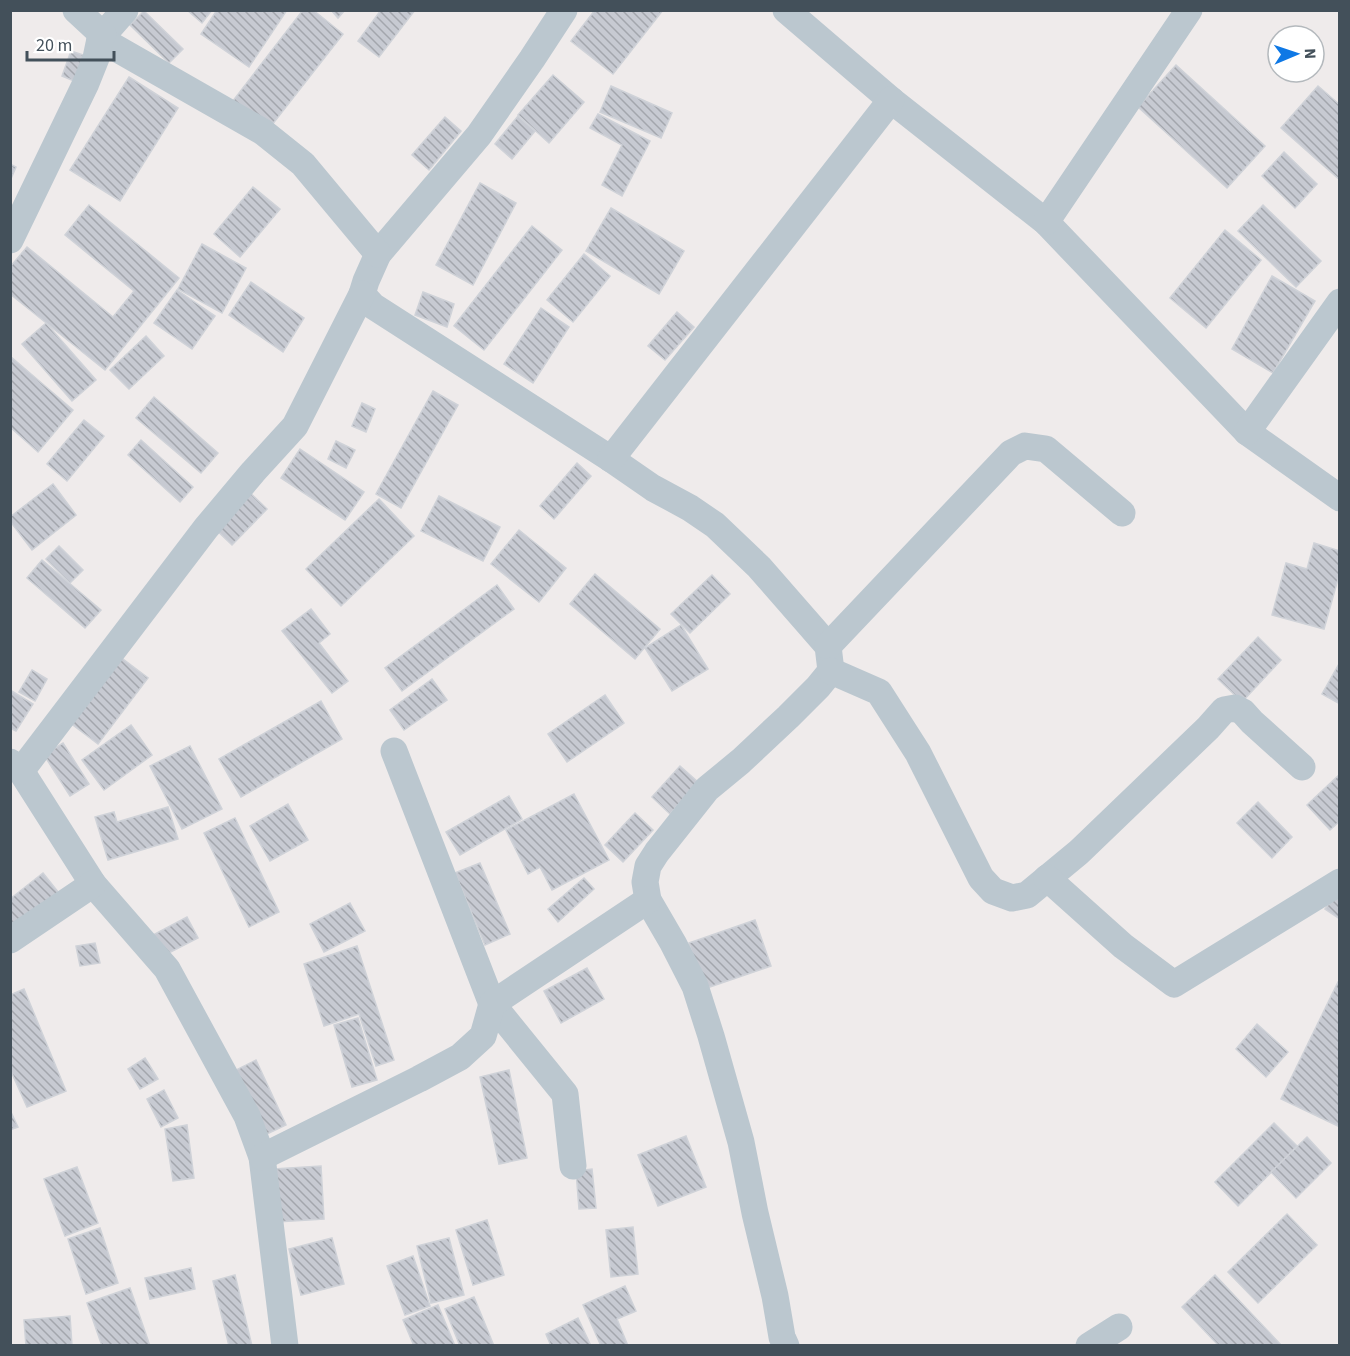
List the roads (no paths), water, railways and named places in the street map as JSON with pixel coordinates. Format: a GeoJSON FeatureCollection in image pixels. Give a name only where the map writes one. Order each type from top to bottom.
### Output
{"type":"FeatureCollection","features":[{"type":"Feature","properties":{"kind":"street"},"geometry":{"type":"LineString","coordinates":[[76,10],[101,37],[263,132],[303,164],[378,254]]}},
{"type":"Feature","properties":{"kind":"street"},"geometry":{"type":"LineString","coordinates":[[10,240],[86,83],[101,37],[125,10]]}},
{"type":"Feature","properties":{"kind":"street"},"geometry":{"type":"LineString","coordinates":[[285,1346],[262,1157],[247,1116],[167,969],[93,884],[16,766],[206,528],[295,426],[362,294],[378,254],[479,135],[564,10]]}},
{"type":"Feature","properties":{"kind":"street"},"geometry":{"type":"LineString","coordinates":[[1046,222],[1189,10]]}},
{"type":"Feature","properties":{"kind":"street"},"geometry":{"type":"LineString","coordinates":[[800,15],[891,100],[1046,222],[1247,432],[1340,498]]}},
{"type":"Feature","properties":{"kind":"street"},"geometry":{"type":"LineString","coordinates":[[611,459],[891,100]]}},
{"type":"Feature","properties":{"kind":"street"},"geometry":{"type":"LineString","coordinates":[[362,294],[373,306],[611,459],[652,488],[690,508],[715,525],[759,567],[829,658],[879,692],[918,753],[981,878],[993,891],[1012,898],[1027,895],[1079,852],[1224,710],[1235,708],[1243,712],[1302,767]]}},
{"type":"Feature","properties":{"kind":"street"},"geometry":{"type":"LineString","coordinates":[[1247,432],[1340,302]]}},
{"type":"Feature","properties":{"kind":"street"},"geometry":{"type":"LineString","coordinates":[[786,1346],[782,1337],[741,1142],[711,1036],[695,986],[648,900],[645,882],[648,866],[707,789],[741,761],[818,687],[829,658],[1011,453],[1025,446],[1046,449],[1122,513]]}},
{"type":"Feature","properties":{"kind":"street"},"geometry":{"type":"LineString","coordinates":[[394,751],[492,1004],[565,1094],[573,1166]]}},
{"type":"Feature","properties":{"kind":"street"},"geometry":{"type":"LineString","coordinates":[[1047,878],[1123,946],[1174,984],[1340,882]]}},
{"type":"Feature","properties":{"kind":"street"},"geometry":{"type":"LineString","coordinates":[[10,940],[93,884]]}},
{"type":"Feature","properties":{"kind":"street"},"geometry":{"type":"LineString","coordinates":[[262,1157],[460,1057],[483,1036],[492,1004],[648,900]]}},
{"type":"Feature","properties":{"kind":"street"},"geometry":{"type":"LineString","coordinates":[[1089,1346],[1119,1327]]}}]}
